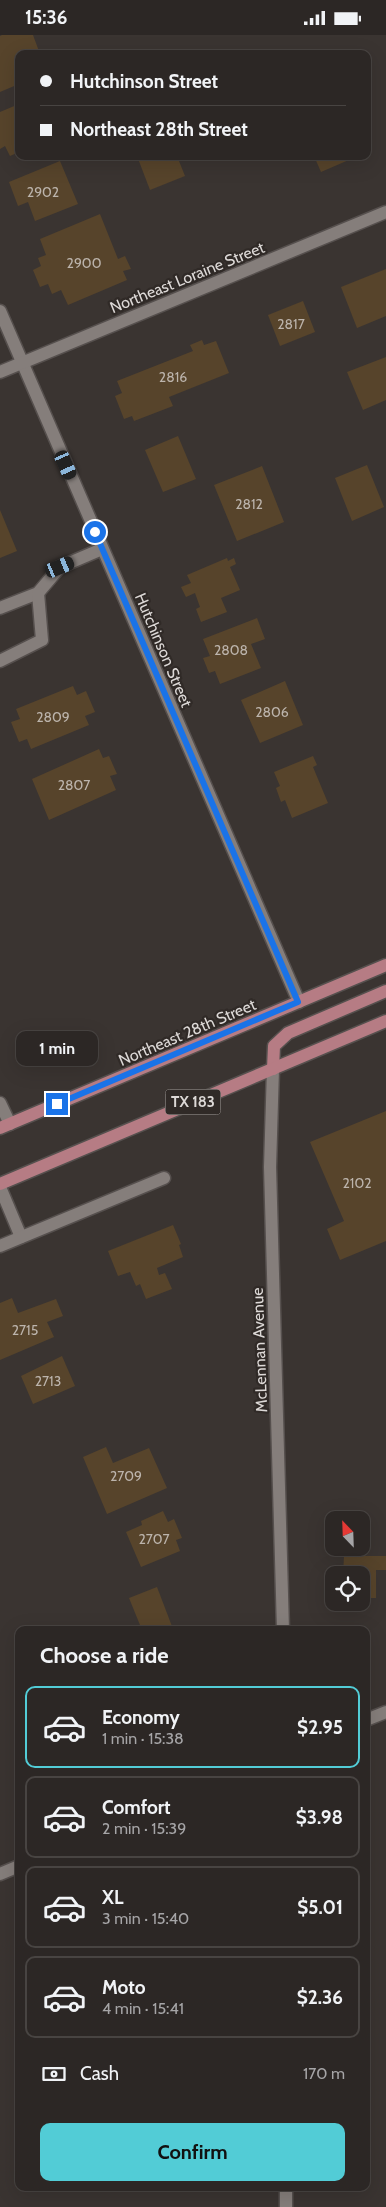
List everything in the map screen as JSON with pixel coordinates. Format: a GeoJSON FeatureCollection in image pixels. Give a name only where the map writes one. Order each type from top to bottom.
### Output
{"type":"FeatureCollection","features":[{"type":"Feature","properties":{"kind":"main road","name":"Northeast 28th Street"},"geometry":{"type":"LineString","coordinates":[[5,1126],[386,965]]}},
{"type":"Feature","properties":{"kind":"main road"},"geometry":{"type":"LineString","coordinates":[[273,1069],[274,1046],[288,1033],[386,991]]}},
{"type":"Feature","properties":{"kind":"main road","name":"TX 183"},"geometry":{"type":"LineString","coordinates":[[0,1185],[386,1021]]}},
{"type":"Feature","properties":{"kind":"street","name":"Northeast Loraine Street"},"geometry":{"type":"LineString","coordinates":[[0,372],[386,212]]}},
{"type":"Feature","properties":{"kind":"street","name":"Hutchinson Street"},"geometry":{"type":"LineString","coordinates":[[0,311],[298,1002]]}},
{"type":"Feature","properties":{"kind":"street"},"geometry":{"type":"LineString","coordinates":[[0,608],[38,593],[60,567],[102,549]]}},
{"type":"Feature","properties":{"kind":"street"},"geometry":{"type":"LineString","coordinates":[[0,661],[42,640],[38,593]]}},
{"type":"Feature","properties":{"kind":"street","name":"McLennan Avenue"},"geometry":{"type":"LineString","coordinates":[[273,1069],[270,1167],[283,1626]]}},
{"type":"Feature","properties":{"kind":"street"},"geometry":{"type":"LineString","coordinates":[[0,1103],[5,1126]]}},
{"type":"Feature","properties":{"kind":"street"},"geometry":{"type":"LineString","coordinates":[[0,1246],[164,1178]]}},
{"type":"Feature","properties":{"kind":"street"},"geometry":{"type":"LineString","coordinates":[[0,1185],[21,1237]]}},
{"type":"Feature","properties":{"kind":"street"},"geometry":{"type":"LineString","coordinates":[[370,1718],[386,1712]]}},
{"type":"Feature","properties":{"kind":"street"},"geometry":{"type":"LineString","coordinates":[[0,1874],[15,1868]]}},
{"type":"Feature","properties":{"kind":"street"},"geometry":{"type":"LineString","coordinates":[[286,2191],[286,2207]]}},
{"type":"Feature","properties":{"kind":"building"},"geometry":{"type":"Polygon","coordinates":[[[33,35],[39,50],[15,50],[15,86],[0,92],[0,36],[33,35]]]}},
{"type":"Feature","properties":{"kind":"building"},"geometry":{"type":"Polygon","coordinates":[[[15,106],[15,154],[10,156],[5,146],[0,149],[0,112],[15,106]]]}},
{"type":"Feature","properties":{"kind":"building"},"geometry":{"type":"Polygon","coordinates":[[[139,160],[179,160],[185,176],[150,190],[139,160]]]}},
{"type":"Feature","properties":{"kind":"building"},"geometry":{"type":"Polygon","coordinates":[[[316,160],[349,160],[321,172],[316,160]]]}},
{"type":"Feature","properties":{"kind":"building"},"geometry":{"type":"Polygon","coordinates":[[[60,161],[78,204],[35,221],[28,202],[18,206],[9,182],[60,161]]]}},
{"type":"Feature","properties":{"kind":"building"},"geometry":{"type":"Polygon","coordinates":[[[100,214],[118,259],[125,256],[131,269],[123,271],[127,280],[68,305],[61,290],[52,294],[48,284],[40,287],[33,270],[41,266],[38,258],[46,255],[40,239],[100,214]]]}},
{"type":"Feature","properties":{"kind":"building"},"geometry":{"type":"Polygon","coordinates":[[[386,269],[386,316],[357,328],[341,287],[386,269]]]}},
{"type":"Feature","properties":{"kind":"building"},"geometry":{"type":"Polygon","coordinates":[[[303,301],[315,332],[280,346],[268,315],[303,301]]]}},
{"type":"Feature","properties":{"kind":"building"},"geometry":{"type":"Polygon","coordinates":[[[202,340],[204,345],[216,341],[229,373],[169,397],[173,406],[134,421],[132,416],[124,419],[115,396],[122,393],[117,381],[193,351],[190,345],[202,340]]]}},
{"type":"Feature","properties":{"kind":"building"},"geometry":{"type":"Polygon","coordinates":[[[386,357],[386,400],[363,410],[347,372],[386,357]]]}},
{"type":"Feature","properties":{"kind":"building"},"geometry":{"type":"Polygon","coordinates":[[[178,436],[196,479],[163,492],[145,450],[178,436]]]}},
{"type":"Feature","properties":{"kind":"building"},"geometry":{"type":"Polygon","coordinates":[[[367,465],[384,507],[352,521],[335,478],[367,465]]]}},
{"type":"Feature","properties":{"kind":"building"},"geometry":{"type":"Polygon","coordinates":[[[262,466],[284,522],[237,541],[214,485],[262,466]]]}},
{"type":"Feature","properties":{"kind":"building"},"geometry":{"type":"Polygon","coordinates":[[[0,510],[17,551],[0,558],[0,510]]]}},
{"type":"Feature","properties":{"kind":"building"},"geometry":{"type":"Polygon","coordinates":[[[227,558],[228,561],[234,558],[236,564],[230,567],[240,590],[221,598],[227,612],[201,622],[196,609],[200,607],[195,593],[186,597],[181,587],[191,583],[187,575],[227,558]]]}},
{"type":"Feature","properties":{"kind":"building"},"geometry":{"type":"Polygon","coordinates":[[[257,618],[265,639],[251,644],[261,668],[220,684],[215,671],[209,673],[203,658],[210,656],[203,639],[257,618]]]}},
{"type":"Feature","properties":{"kind":"building"},"geometry":{"type":"Polygon","coordinates":[[[285,681],[303,725],[260,743],[241,700],[285,681]]]}},
{"type":"Feature","properties":{"kind":"building"},"geometry":{"type":"Polygon","coordinates":[[[73,686],[77,695],[86,691],[95,712],[85,716],[89,725],[31,749],[27,739],[19,742],[11,722],[20,719],[16,709],[73,686]]]}},
{"type":"Feature","properties":{"kind":"building"},"geometry":{"type":"Polygon","coordinates":[[[99,749],[103,758],[109,756],[117,774],[110,776],[116,790],[49,820],[32,779],[99,749]]]}},
{"type":"Feature","properties":{"kind":"building"},"geometry":{"type":"Polygon","coordinates":[[[313,756],[317,765],[313,767],[328,803],[292,818],[285,800],[281,802],[276,788],[280,786],[274,772],[313,756]]]}},
{"type":"Feature","properties":{"kind":"building"},"geometry":{"type":"Polygon","coordinates":[[[386,1111],[386,1241],[340,1260],[327,1229],[344,1221],[310,1142],[386,1111]]]}},
{"type":"Feature","properties":{"kind":"building"},"geometry":{"type":"Polygon","coordinates":[[[173,1225],[181,1244],[179,1245],[183,1257],[157,1268],[159,1275],[165,1273],[172,1289],[146,1299],[140,1284],[136,1286],[130,1272],[118,1276],[108,1251],[173,1225]]]}},
{"type":"Feature","properties":{"kind":"building"},"geometry":{"type":"Polygon","coordinates":[[[12,1298],[18,1313],[56,1299],[63,1316],[47,1322],[54,1337],[0,1360],[0,1303],[12,1298]]]}},
{"type":"Feature","properties":{"kind":"building"},"geometry":{"type":"Polygon","coordinates":[[[62,1356],[75,1386],[33,1404],[21,1376],[62,1356]]]}},
{"type":"Feature","properties":{"kind":"building"},"geometry":{"type":"Polygon","coordinates":[[[106,1447],[113,1463],[149,1448],[167,1488],[107,1514],[83,1457],[106,1447]]]}},
{"type":"Feature","properties":{"kind":"building"},"geometry":{"type":"Polygon","coordinates":[[[163,1511],[168,1522],[174,1519],[182,1538],[176,1540],[180,1551],[141,1567],[126,1532],[142,1525],[141,1521],[163,1511]]]}},
{"type":"Feature","properties":{"kind":"building"},"geometry":{"type":"Polygon","coordinates":[[[344,1556],[386,1556],[386,1570],[376,1570],[376,1598],[370,1598],[370,1566],[343,1566],[344,1556]]]}},
{"type":"Feature","properties":{"kind":"building"},"geometry":{"type":"Polygon","coordinates":[[[157,1587],[172,1626],[140,1626],[129,1598],[157,1587]]]}},
{"type":"Feature","properties":{"kind":"route"},"geometry":{"type":"LineString","coordinates":[[57,1104],[298,1002],[95,532]]}}]}
